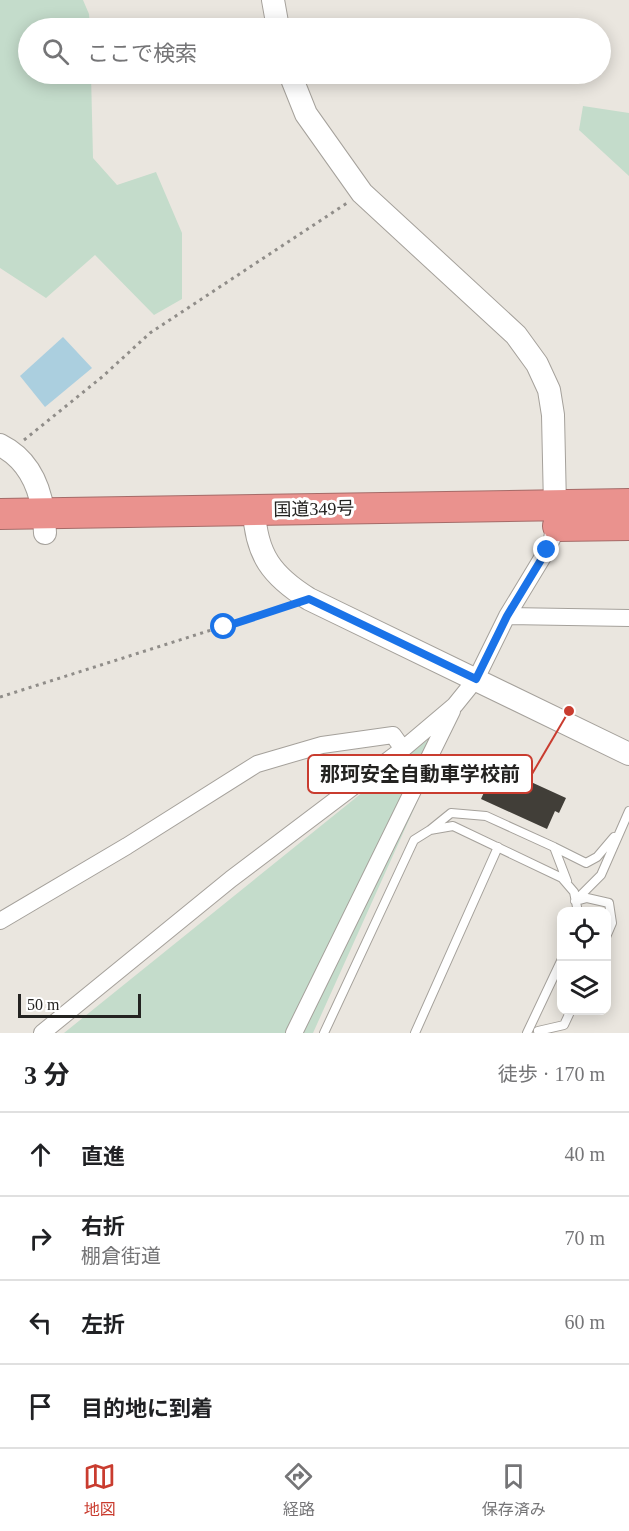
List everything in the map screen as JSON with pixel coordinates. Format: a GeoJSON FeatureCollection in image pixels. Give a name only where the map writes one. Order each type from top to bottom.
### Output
{"type":"FeatureCollection","features":[{"type":"Feature","properties":{"kind":"highway","name":"国道349号"},"geometry":{"type":"LineString","coordinates":[[555,516],[629,504]]}},
{"type":"Feature","properties":{"kind":"highway","name":"国道349号"},"geometry":{"type":"LineString","coordinates":[[0,514],[45,524]]}},
{"type":"Feature","properties":{"kind":"highway","name":"国道349号"},"geometry":{"type":"LineString","coordinates":[[0,534],[45,524],[254,520],[555,516],[629,525]]}},
{"type":"Feature","properties":{"kind":"street"},"geometry":{"type":"LineString","coordinates":[[273,0],[276,18]]}},
{"type":"Feature","properties":{"kind":"street"},"geometry":{"type":"LineString","coordinates":[[42,1033],[231,879],[403,749],[455,705],[476,679],[507,616],[547,550],[555,516],[553,415],[549,390],[537,364],[516,335],[362,193],[306,114],[294,84]]}},
{"type":"Feature","properties":{"kind":"street"},"geometry":{"type":"LineString","coordinates":[[5,447],[29,470],[40,494],[45,524]]}},
{"type":"Feature","properties":{"kind":"street"},"geometry":{"type":"LineString","coordinates":[[254,520],[269,567],[284,584],[309,599],[629,754]]}},
{"type":"Feature","properties":{"kind":"street"},"geometry":{"type":"LineString","coordinates":[[507,616],[629,618]]}},
{"type":"Feature","properties":{"kind":"street"},"geometry":{"type":"LineString","coordinates":[[294,1033],[455,705]]}},
{"type":"Feature","properties":{"kind":"street"},"geometry":{"type":"LineString","coordinates":[[0,921],[127,846],[257,764],[322,745],[393,735],[403,749]]}},
{"type":"Feature","properties":{"kind":"lane"},"geometry":{"type":"LineString","coordinates":[[576,901],[601,875],[629,811]]}},
{"type":"Feature","properties":{"kind":"lane"},"geometry":{"type":"LineString","coordinates":[[324,1033],[414,840],[451,813],[486,816],[586,862],[597,857],[619,831]]}},
{"type":"Feature","properties":{"kind":"lane"},"geometry":{"type":"LineString","coordinates":[[430,830],[453,826],[562,878],[569,886]]}},
{"type":"Feature","properties":{"kind":"lane"},"geometry":{"type":"LineString","coordinates":[[415,1033],[498,847]]}},
{"type":"Feature","properties":{"kind":"lane"},"geometry":{"type":"LineString","coordinates":[[554,847],[577,907]]}},
{"type":"Feature","properties":{"kind":"lane"},"geometry":{"type":"LineString","coordinates":[[576,901],[587,898],[609,903],[610,907]]}},
{"type":"Feature","properties":{"kind":"lane"},"geometry":{"type":"LineString","coordinates":[[534,1031],[560,961]]}},
{"type":"Feature","properties":{"kind":"lane"},"geometry":{"type":"LineString","coordinates":[[534,1031],[564,1025],[569,1015]]}},
{"type":"Feature","properties":{"kind":"path"},"geometry":{"type":"LineString","coordinates":[[5,447],[102,377],[150,333],[362,193]]}},
{"type":"Feature","properties":{"kind":"path"},"geometry":{"type":"LineString","coordinates":[[0,696],[309,599]]}},
{"type":"Feature","properties":{"kind":"green space"},"geometry":{"type":"Polygon","coordinates":[[[0,0],[83,0],[89,18],[18,18],[18,84],[91,84],[93,158],[117,185],[156,172],[182,233],[182,299],[154,315],[95,255],[46,298],[0,268],[0,0]]]}},
{"type":"Feature","properties":{"kind":"green space"},"geometry":{"type":"Polygon","coordinates":[[[583,106],[629,113],[629,176],[579,130],[583,106]]]}},
{"type":"Feature","properties":{"kind":"green space"},"geometry":{"type":"Polygon","coordinates":[[[430,738],[445,740],[313,1033],[64,1033],[430,738]]]}},
{"type":"Feature","properties":{"kind":"water"},"geometry":{"type":"Polygon","coordinates":[[[63,337],[92,368],[45,407],[20,376],[63,337]]]}},
{"type":"Feature","properties":{"kind":"building"},"geometry":{"type":"Polygon","coordinates":[[[496,766],[566,798],[559,813],[555,811],[547,829],[481,799],[496,766]]]}},
{"type":"Feature","properties":{"kind":"place","name":"那珂安全自動車学校前"},"geometry":{"type":"Point","coordinates":[569,711]}},
{"type":"Feature","properties":{"kind":"route"},"geometry":{"type":"LineString","coordinates":[[224,627],[309,599],[476,679],[507,616],[547,550]]}}]}
